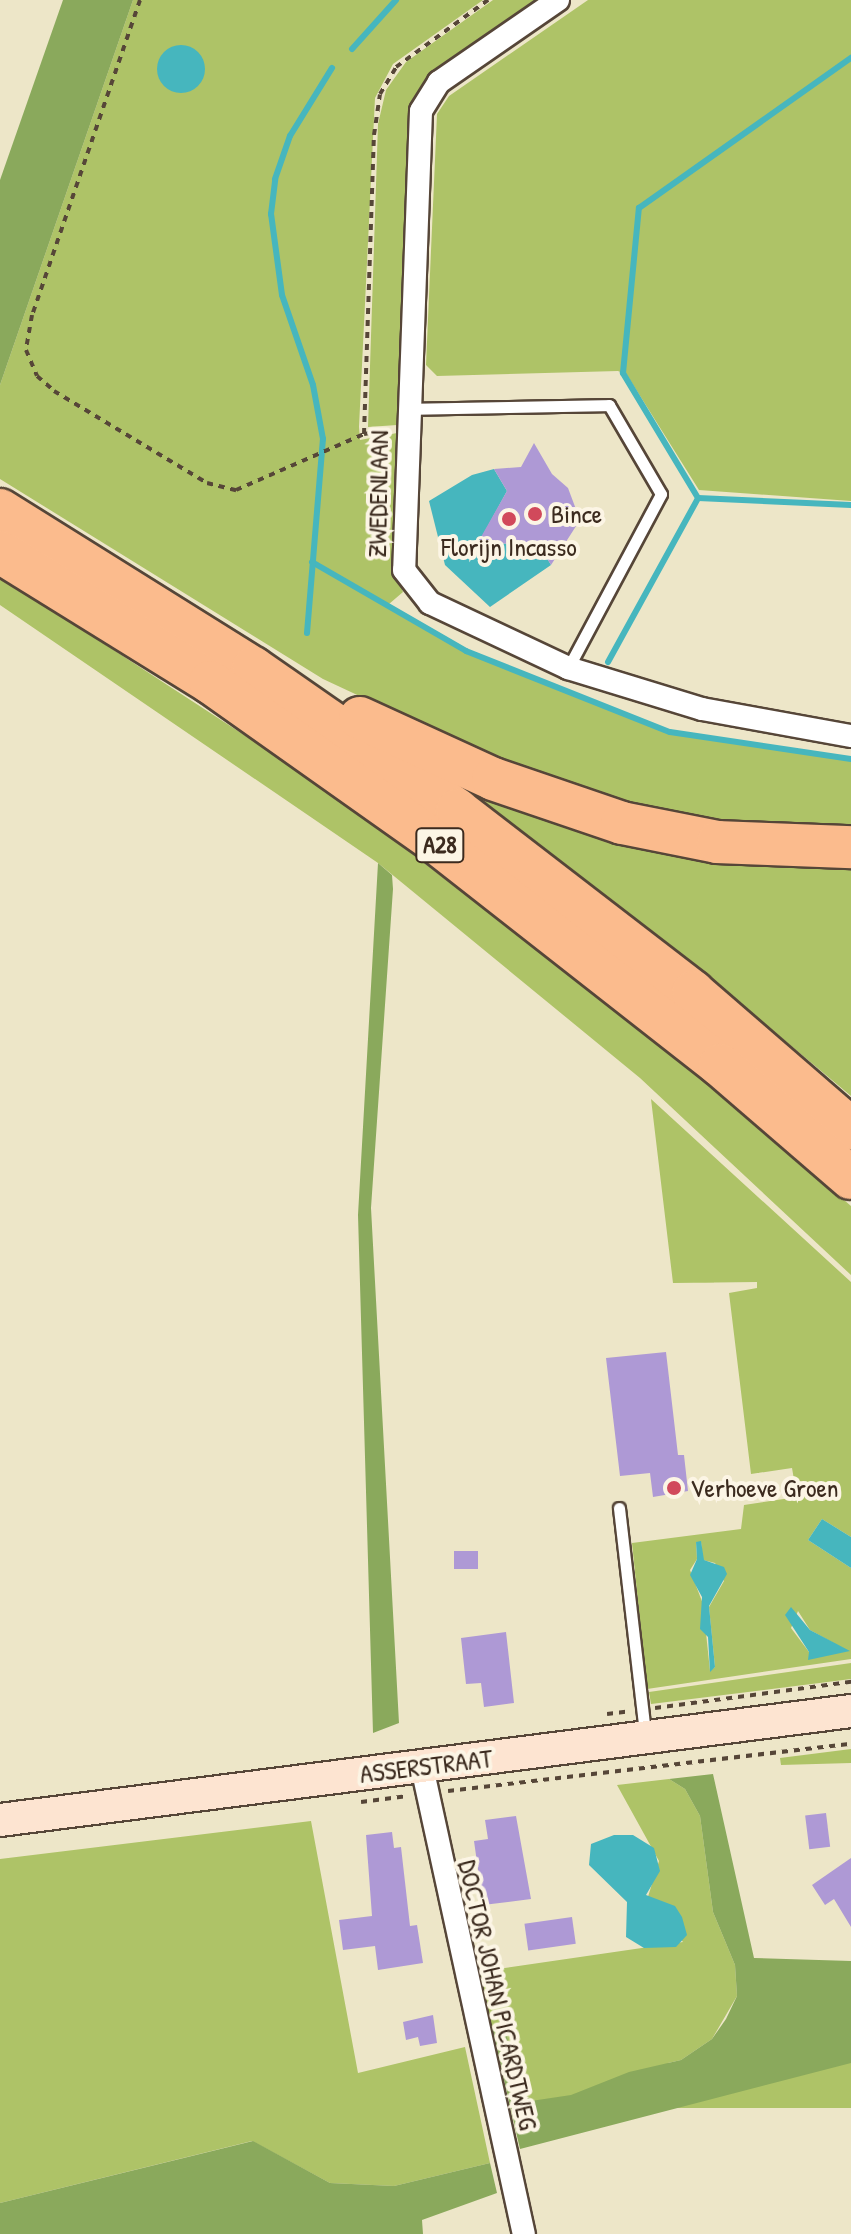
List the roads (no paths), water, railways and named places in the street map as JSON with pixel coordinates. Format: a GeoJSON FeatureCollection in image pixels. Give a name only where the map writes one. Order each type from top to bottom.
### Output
{"type":"FeatureCollection","features":[{"type":"Feature","properties":{"kind":"highway","name":"A28"},"geometry":{"type":"LineString","coordinates":[[0,510],[253,668],[457,810],[618,934],[851,1129]]}},
{"type":"Feature","properties":{"kind":"highway","name":"A28"},"geometry":{"type":"LineString","coordinates":[[0,552],[210,682],[433,840],[720,1065],[851,1178]]}},
{"type":"Feature","properties":{"kind":"highway","name":"A28"},"geometry":{"type":"LineString","coordinates":[[253,668],[493,779],[622,823],[718,842],[851,847]]}},
{"type":"Feature","properties":{"kind":"main road","name":"ASSERSTRAAT"},"geometry":{"type":"LineString","coordinates":[[0,1820],[423,1780],[645,1738],[851,1711]]}},
{"type":"Feature","properties":{"kind":"street","name":"ZWEDENLAAN"},"geometry":{"type":"LineString","coordinates":[[558,0],[426,97],[407,419],[403,555],[408,580],[430,603],[568,668],[702,709],[851,736]]}},
{"type":"Feature","properties":{"kind":"street","name":"DOCTOR JOHAN PICARDTWEG"},"geometry":{"type":"LineString","coordinates":[[423,1780],[524,2234]]}},
{"type":"Feature","properties":{"kind":"lane"},"geometry":{"type":"LineString","coordinates":[[407,419],[609,405],[661,494],[568,668]]}},
{"type":"Feature","properties":{"kind":"lane"},"geometry":{"type":"LineString","coordinates":[[619,1508],[645,1738]]}},
{"type":"Feature","properties":{"kind":"water"},"geometry":{"type":"Polygon","coordinates":[[[181,45],[190,46],[198,52],[204,60],[204,78],[198,86],[190,92],[181,93],[172,92],[164,86],[158,78],[157,69],[158,60],[164,52],[172,46],[181,45]]]}},
{"type":"Feature","properties":{"kind":"water"},"geometry":{"type":"Polygon","coordinates":[[[494,469],[507,491],[478,544],[538,543],[551,565],[490,607],[445,565],[429,501],[472,475],[494,469]]]}},
{"type":"Feature","properties":{"kind":"water"},"geometry":{"type":"Polygon","coordinates":[[[822,1519],[851,1537],[851,1568],[808,1540],[822,1519]]]}},
{"type":"Feature","properties":{"kind":"water"},"geometry":{"type":"Polygon","coordinates":[[[701,1541],[704,1560],[724,1567],[727,1574],[709,1606],[715,1667],[710,1672],[708,1637],[700,1629],[702,1597],[690,1575],[697,1559],[696,1542],[701,1541]]]}},
{"type":"Feature","properties":{"kind":"water"},"geometry":{"type":"Polygon","coordinates":[[[791,1607],[810,1630],[850,1651],[808,1660],[809,1652],[785,1615],[791,1607]]]}},
{"type":"Feature","properties":{"kind":"water"},"geometry":{"type":"Polygon","coordinates":[[[614,1835],[633,1835],[654,1848],[660,1871],[646,1895],[675,1906],[682,1917],[687,1935],[676,1947],[644,1948],[626,1937],[627,1902],[589,1865],[591,1844],[614,1835]]]}},
{"type":"Feature","properties":{"kind":"waterway"},"geometry":{"type":"LineString","coordinates":[[352,49],[396,0]]}},
{"type":"Feature","properties":{"kind":"waterway"},"geometry":{"type":"LineString","coordinates":[[608,662],[698,498],[623,373],[639,208],[851,58]]}},
{"type":"Feature","properties":{"kind":"waterway"},"geometry":{"type":"LineString","coordinates":[[307,633],[323,439],[313,385],[282,295],[271,214],[275,179],[290,136],[332,68]]}},
{"type":"Feature","properties":{"kind":"waterway"},"geometry":{"type":"LineString","coordinates":[[698,498],[851,505]]}},
{"type":"Feature","properties":{"kind":"waterway"},"geometry":{"type":"LineString","coordinates":[[312,562],[466,651],[670,732],[851,759]]}},
{"type":"Feature","properties":{"kind":"place","name":"Bince"},"geometry":{"type":"Point","coordinates":[535,514]}},
{"type":"Feature","properties":{"kind":"place","name":"Florijn Incasso"},"geometry":{"type":"Point","coordinates":[509,519]}},
{"type":"Feature","properties":{"kind":"place","name":"Verhoeve Groen"},"geometry":{"type":"Point","coordinates":[674,1488]}}]}
